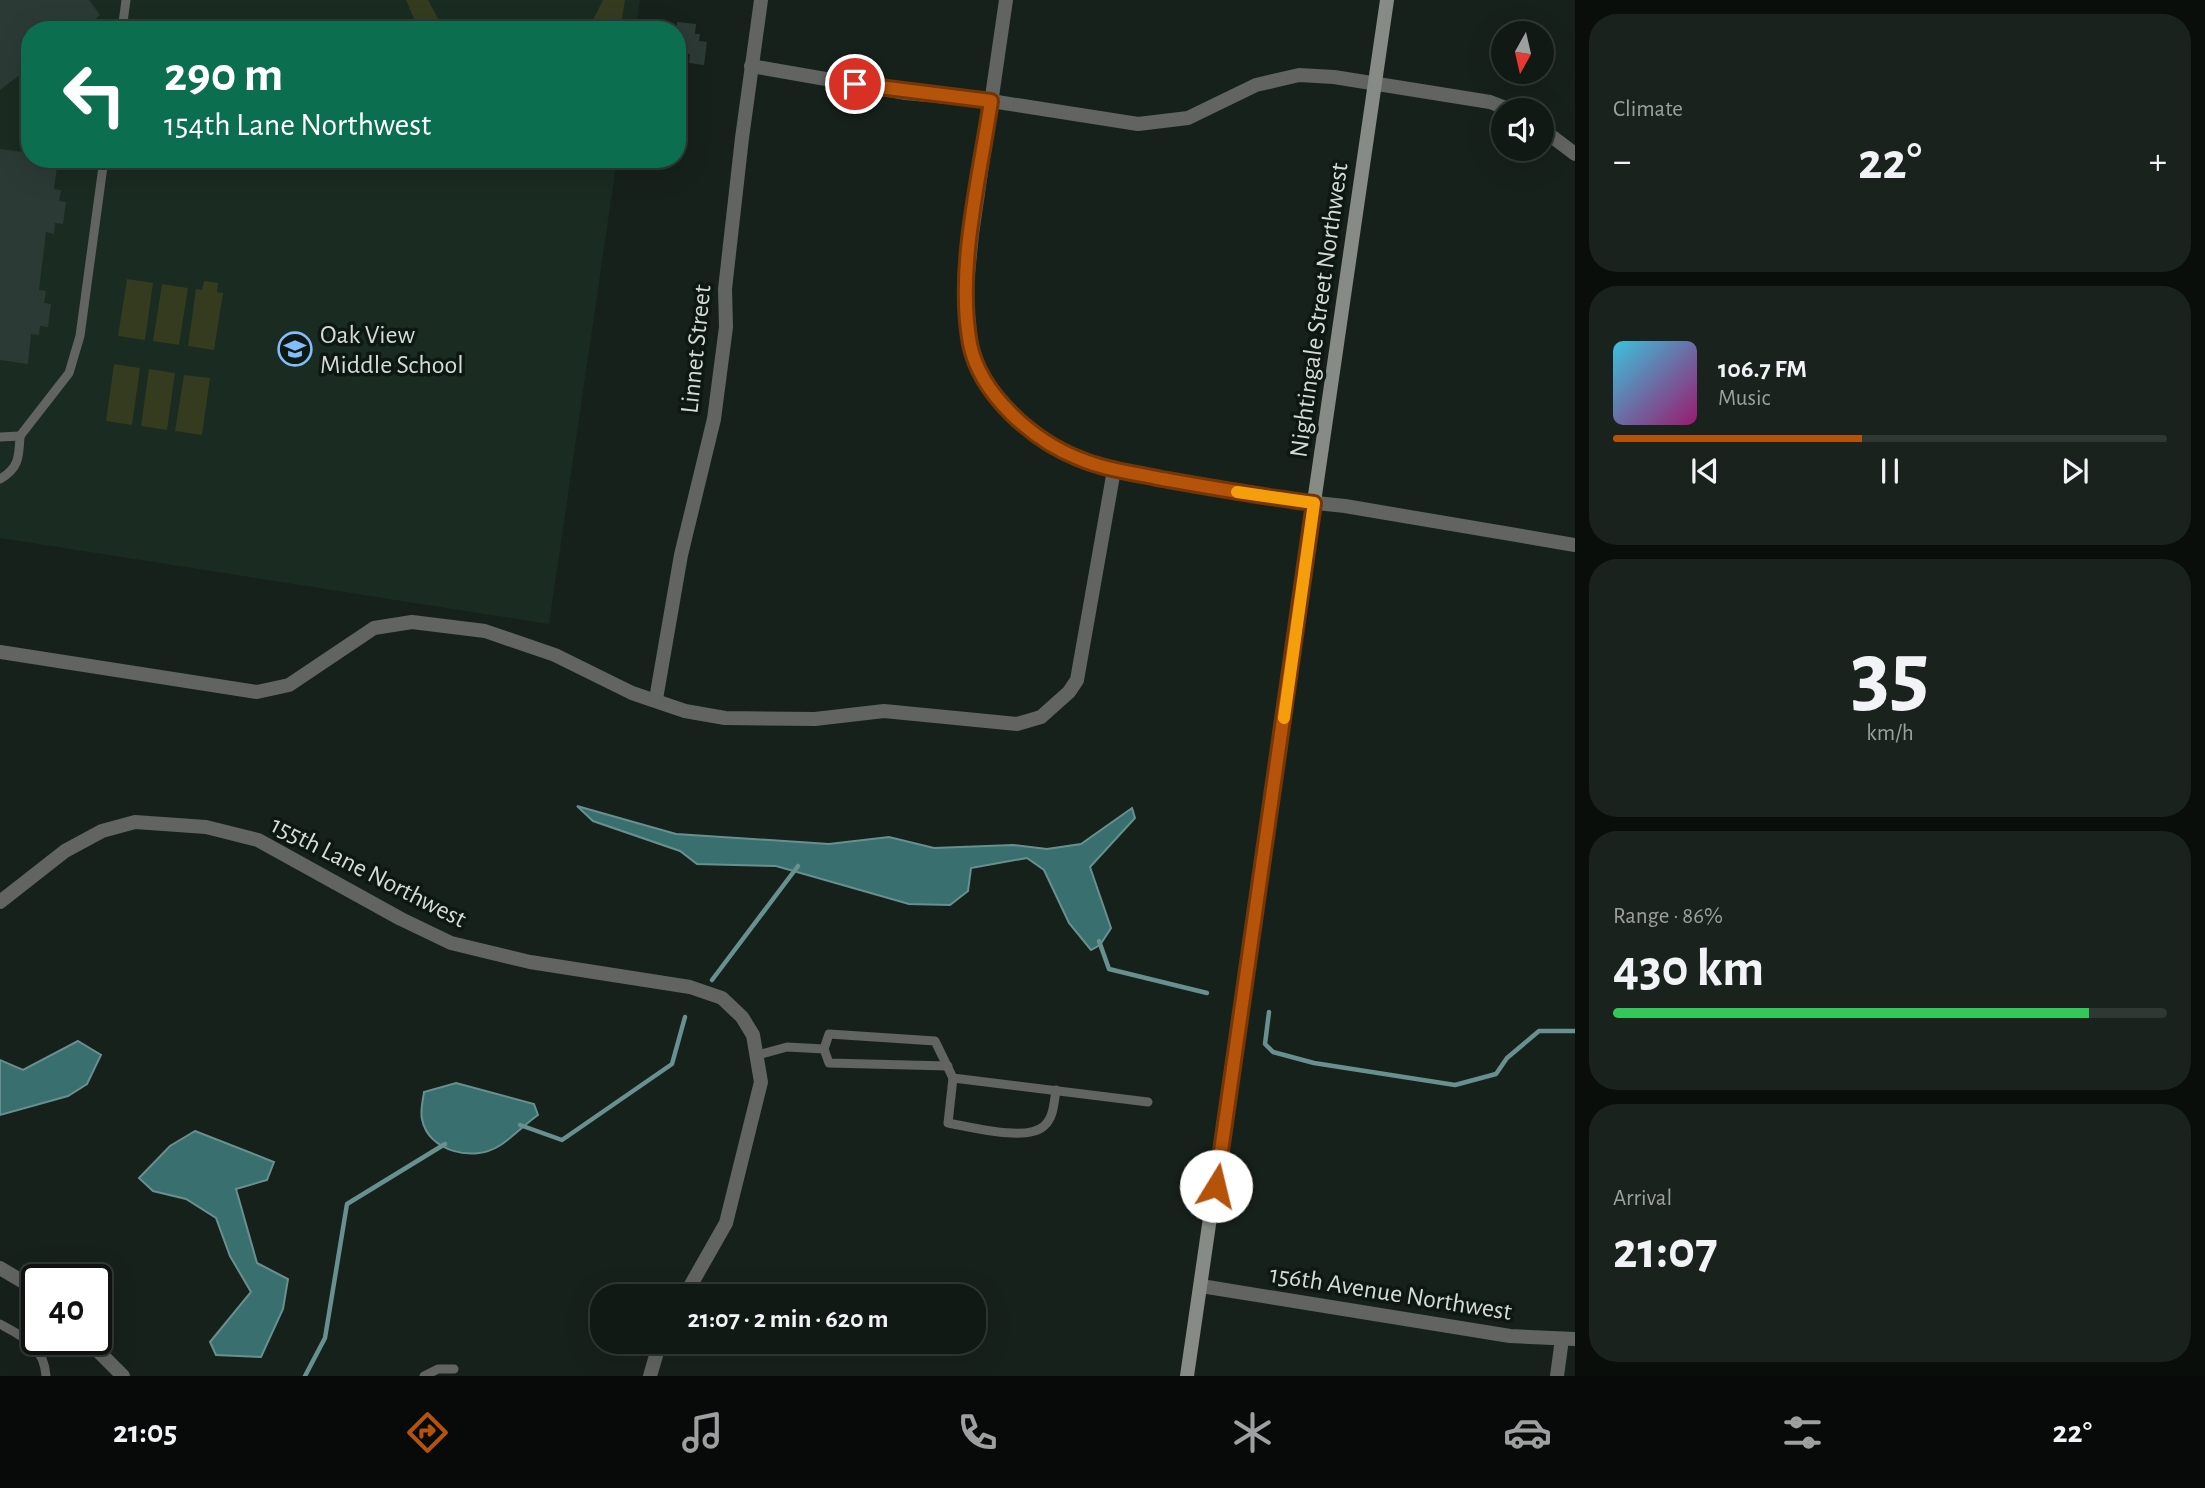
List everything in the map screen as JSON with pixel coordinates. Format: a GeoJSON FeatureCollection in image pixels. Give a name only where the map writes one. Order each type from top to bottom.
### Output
{"type":"FeatureCollection","features":[{"type":"Feature","properties":{"kind":"street","name":"Linnet Street"},"geometry":{"type":"LineString","coordinates":[[656,699],[681,555],[714,419],[726,327],[725,289],[761,0]]}},
{"type":"Feature","properties":{"kind":"street"},"geometry":{"type":"LineString","coordinates":[[1006,0],[966,294],[971,345],[984,381],[1018,419],[1051,444],[1079,459],[1114,470],[1575,545]]}},
{"type":"Feature","properties":{"kind":"street","name":"Nightingale Street Northwest"},"geometry":{"type":"LineString","coordinates":[[1188,1376],[1387,0]]}},
{"type":"Feature","properties":{"kind":"street"},"geometry":{"type":"LineString","coordinates":[[751,66],[906,93],[991,101],[1138,124],[1188,118],[1272,80],[1318,76],[1491,102]]}},
{"type":"Feature","properties":{"kind":"street"},"geometry":{"type":"LineString","coordinates":[[1554,137],[1575,154]]}},
{"type":"Feature","properties":{"kind":"street"},"geometry":{"type":"LineString","coordinates":[[0,652],[257,692],[289,685],[374,628],[412,622],[485,631],[555,655],[632,693],[685,711],[725,718],[816,719],[884,711],[1017,724],[1041,717],[1069,692],[1077,680],[1114,470]]}},
{"type":"Feature","properties":{"kind":"street","name":"155th Lane Northwest"},"geometry":{"type":"LineString","coordinates":[[0,902],[65,851],[102,831],[135,822],[206,827],[258,840],[401,919],[451,943],[530,962],[690,987],[722,998],[742,1017],[753,1035],[758,1055]]}},
{"type":"Feature","properties":{"kind":"street"},"geometry":{"type":"LineString","coordinates":[[691,1284],[726,1223],[761,1082],[758,1055]]}},
{"type":"Feature","properties":{"kind":"street"},"geometry":{"type":"LineString","coordinates":[[0,1268],[21,1280]]}},
{"type":"Feature","properties":{"kind":"street","name":"156th Avenue Northwest"},"geometry":{"type":"LineString","coordinates":[[1201,1286],[1510,1336],[1568,1339]]}},
{"type":"Feature","properties":{"kind":"street"},"geometry":{"type":"LineString","coordinates":[[1557,1376],[1568,1339]]}},
{"type":"Feature","properties":{"kind":"street"},"geometry":{"type":"LineString","coordinates":[[650,1376],[656,1354]]}},
{"type":"Feature","properties":{"kind":"street"},"geometry":{"type":"LineString","coordinates":[[102,1355],[123,1376]]}},
{"type":"Feature","properties":{"kind":"lane"},"geometry":{"type":"LineString","coordinates":[[123,21],[126,0]]}},
{"type":"Feature","properties":{"kind":"lane"},"geometry":{"type":"LineString","coordinates":[[0,479],[11,472],[19,460],[20,436],[69,373],[80,336],[103,168]]}},
{"type":"Feature","properties":{"kind":"lane"},"geometry":{"type":"LineString","coordinates":[[0,437],[20,436]]}},
{"type":"Feature","properties":{"kind":"lane"},"geometry":{"type":"LineString","coordinates":[[948,1066],[829,1063],[824,1049],[829,1034],[935,1041],[948,1066],[953,1078],[948,1123],[1027,1135],[1045,1126],[1052,1115],[1056,1090]]}},
{"type":"Feature","properties":{"kind":"lane"},"geometry":{"type":"LineString","coordinates":[[758,1055],[787,1047],[824,1049]]}},
{"type":"Feature","properties":{"kind":"lane"},"geometry":{"type":"LineString","coordinates":[[953,1078],[1148,1102]]}},
{"type":"Feature","properties":{"kind":"lane"},"geometry":{"type":"LineString","coordinates":[[0,1324],[32,1342],[45,1360],[46,1376]]}},
{"type":"Feature","properties":{"kind":"lane"},"geometry":{"type":"LineString","coordinates":[[424,1376],[438,1368],[454,1369]]}},
{"type":"Feature","properties":{"kind":"shaded area","name":"Oak View Middle School"},"geometry":{"type":"Polygon","coordinates":[[[0,0],[640,0],[637,21],[21,21],[21,168],[616,168],[549,624],[0,538],[0,0]]]}},
{"type":"Feature","properties":{"kind":"green space"},"geometry":{"type":"Polygon","coordinates":[[[406,0],[428,0],[439,21],[415,21],[406,0]]]}},
{"type":"Feature","properties":{"kind":"green space"},"geometry":{"type":"Polygon","coordinates":[[[603,0],[625,0],[622,21],[592,21],[603,0]]]}},
{"type":"Feature","properties":{"kind":"green space"},"geometry":{"type":"Polygon","coordinates":[[[127,279],[153,283],[145,340],[118,336],[127,279]]]}},
{"type":"Feature","properties":{"kind":"green space"},"geometry":{"type":"Polygon","coordinates":[[[204,281],[218,283],[217,292],[223,293],[214,350],[188,346],[196,289],[202,290],[204,281]]]}},
{"type":"Feature","properties":{"kind":"green space"},"geometry":{"type":"Polygon","coordinates":[[[162,284],[188,288],[179,345],[153,341],[162,284]]]}},
{"type":"Feature","properties":{"kind":"green space"},"geometry":{"type":"Polygon","coordinates":[[[114,364],[140,368],[132,425],[106,421],[114,364]]]}},
{"type":"Feature","properties":{"kind":"green space"},"geometry":{"type":"Polygon","coordinates":[[[149,369],[175,373],[167,430],[141,426],[149,369]]]}},
{"type":"Feature","properties":{"kind":"green space"},"geometry":{"type":"Polygon","coordinates":[[[184,375],[210,378],[202,435],[175,431],[184,375]]]}},
{"type":"Feature","properties":{"kind":"water"},"geometry":{"type":"Polygon","coordinates":[[[577,806],[676,834],[829,844],[889,837],[934,848],[1013,845],[1047,849],[1081,844],[1132,808],[1135,818],[1090,867],[1111,928],[1100,945],[1091,950],[1069,923],[1044,870],[1027,858],[971,868],[968,891],[950,905],[909,904],[776,866],[697,864],[680,851],[593,821],[577,806]]]}},
{"type":"Feature","properties":{"kind":"water"},"geometry":{"type":"Polygon","coordinates":[[[78,1041],[101,1055],[87,1084],[68,1096],[0,1115],[0,1060],[23,1070],[78,1041]]]}},
{"type":"Feature","properties":{"kind":"water"},"geometry":{"type":"Polygon","coordinates":[[[456,1083],[534,1104],[538,1115],[504,1143],[489,1151],[453,1151],[433,1139],[426,1130],[421,1113],[424,1092],[456,1083]]]}},
{"type":"Feature","properties":{"kind":"water"},"geometry":{"type":"Polygon","coordinates":[[[195,1131],[274,1162],[267,1180],[236,1189],[257,1263],[288,1279],[283,1309],[261,1357],[216,1355],[210,1342],[251,1292],[230,1256],[216,1218],[186,1199],[153,1191],[139,1178],[170,1146],[195,1131]]]}},
{"type":"Feature","properties":{"kind":"building"},"geometry":{"type":"Polygon","coordinates":[[[0,0],[89,0],[100,15],[93,21],[21,21],[21,74],[0,90],[0,0]]]}},
{"type":"Feature","properties":{"kind":"building"},"geometry":{"type":"Polygon","coordinates":[[[686,23],[696,24],[695,34],[700,34],[699,41],[707,42],[704,65],[689,63],[690,54],[686,54],[686,23]]]}},
{"type":"Feature","properties":{"kind":"building"},"geometry":{"type":"Polygon","coordinates":[[[0,149],[21,152],[21,168],[57,168],[54,189],[61,190],[59,201],[66,202],[63,224],[55,223],[54,234],[46,232],[39,290],[46,291],[44,303],[51,304],[48,327],[40,326],[39,335],[31,334],[28,364],[0,360],[0,149]]]}},
{"type":"Feature","properties":{"kind":"waterway"},"geometry":{"type":"LineString","coordinates":[[712,980],[798,866]]}},
{"type":"Feature","properties":{"kind":"waterway"},"geometry":{"type":"LineString","coordinates":[[1099,941],[1109,969],[1207,993]]}},
{"type":"Feature","properties":{"kind":"waterway"},"geometry":{"type":"LineString","coordinates":[[1269,1012],[1265,1044],[1273,1052],[1314,1063],[1455,1085],[1496,1074],[1507,1058],[1539,1031],[1575,1031]]}},
{"type":"Feature","properties":{"kind":"waterway"},"geometry":{"type":"LineString","coordinates":[[520,1125],[562,1140],[672,1064],[685,1017]]}},
{"type":"Feature","properties":{"kind":"waterway"},"geometry":{"type":"LineString","coordinates":[[305,1376],[325,1338],[347,1204],[445,1144]]}},
{"type":"Feature","properties":{"kind":"slow traffic"},"geometry":{"type":"LineString","coordinates":[[1237,492],[1314,503],[1284,718]]}},
{"type":"Feature","properties":{"kind":"place","name":"Oak View Middle School"},"geometry":{"type":"Point","coordinates":[295,349]}},
{"type":"Feature","properties":{"kind":"route"},"geometry":{"type":"LineString","coordinates":[[855,84],[906,93],[991,101],[966,294],[971,345],[984,381],[1018,419],[1051,444],[1079,459],[1114,470],[1314,503],[1216,1186]]}}]}
